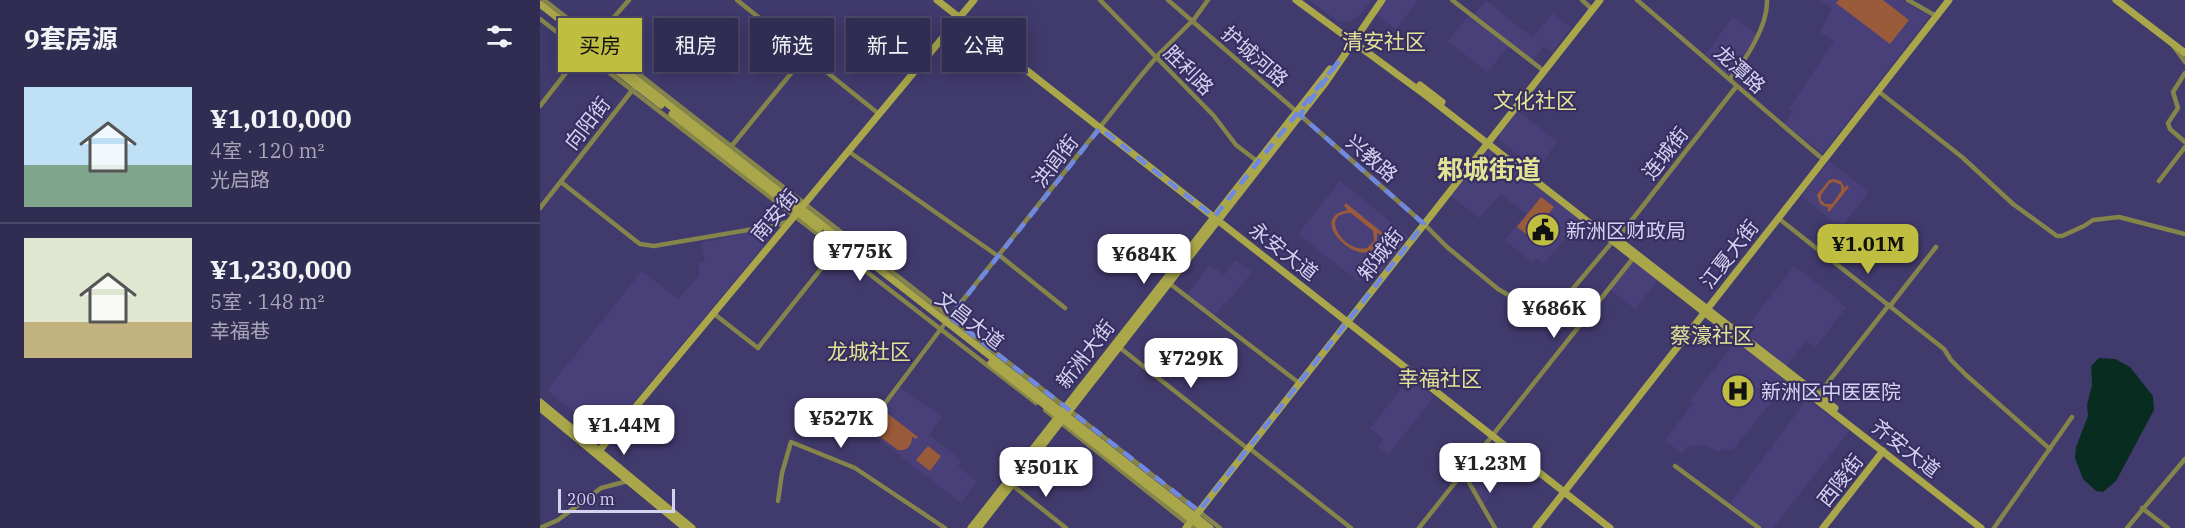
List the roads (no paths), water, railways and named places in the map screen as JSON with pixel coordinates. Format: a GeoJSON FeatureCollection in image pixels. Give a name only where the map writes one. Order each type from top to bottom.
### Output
{"type":"FeatureCollection","features":[{"type":"Feature","properties":{"kind":"main road","name":"永安大道"},"geometry":{"type":"LineString","coordinates":[[937,0],[1610,528]]}},
{"type":"Feature","properties":{"kind":"main road","name":"南安街"},"geometry":{"type":"LineString","coordinates":[[599,451],[974,0]]}},
{"type":"Feature","properties":{"kind":"main road","name":"齐安大道"},"geometry":{"type":"LineString","coordinates":[[1296,0],[1354,39]]}},
{"type":"Feature","properties":{"kind":"main road","name":"齐安大道"},"geometry":{"type":"LineString","coordinates":[[1305,0],[1489,141],[1981,528]]}},
{"type":"Feature","properties":{"kind":"main road","name":"新洲大街"},"geometry":{"type":"LineString","coordinates":[[978,528],[1298,113],[1322,78],[1339,61],[1382,0]]}},
{"type":"Feature","properties":{"kind":"main road","name":"邾城街"},"geometry":{"type":"LineString","coordinates":[[1192,521],[1600,0]]}},
{"type":"Feature","properties":{"kind":"main road","name":"江夏大街"},"geometry":{"type":"LineString","coordinates":[[1536,528],[1949,0]]}},
{"type":"Feature","properties":{"kind":"main road"},"geometry":{"type":"LineString","coordinates":[[2116,0],[2185,53]]}},
{"type":"Feature","properties":{"kind":"main road","name":"文昌大道"},"geometry":{"type":"LineString","coordinates":[[540,4],[558,19]]}},
{"type":"Feature","properties":{"kind":"main road","name":"文昌大道"},"geometry":{"type":"LineString","coordinates":[[540,10],[558,23]]}},
{"type":"Feature","properties":{"kind":"main road","name":"文昌大道"},"geometry":{"type":"LineString","coordinates":[[617,72],[634,88],[945,323],[1202,528]]}},
{"type":"Feature","properties":{"kind":"main road","name":"文昌大道"},"geometry":{"type":"LineString","coordinates":[[625,72],[730,149],[838,247],[945,323]]}},
{"type":"Feature","properties":{"kind":"main road","name":"新洲大街"},"geometry":{"type":"LineString","coordinates":[[971,528],[1119,347],[1169,283],[1257,161],[1298,113]]}},
{"type":"Feature","properties":{"kind":"main road","name":"齐安大道"},"geometry":{"type":"LineString","coordinates":[[1615,240],[1634,257],[1818,395],[1989,528]]}},
{"type":"Feature","properties":{"kind":"main road"},"geometry":{"type":"LineString","coordinates":[[540,402],[692,528]]}},
{"type":"Feature","properties":{"kind":"main road"},"geometry":{"type":"LineString","coordinates":[[540,408],[685,528]]}},
{"type":"Feature","properties":{"kind":"main road","name":"西陵街"},"geometry":{"type":"LineString","coordinates":[[1823,528],[1882,451]]}},
{"type":"Feature","properties":{"kind":"main road","name":"文昌大道"},"geometry":{"type":"LineString","coordinates":[[1192,521],[1210,528]]}},
{"type":"Feature","properties":{"kind":"street"},"geometry":{"type":"LineString","coordinates":[[544,0],[562,18]]}},
{"type":"Feature","properties":{"kind":"street"},"geometry":{"type":"LineString","coordinates":[[613,18],[629,0]]}},
{"type":"Feature","properties":{"kind":"street"},"geometry":{"type":"LineString","coordinates":[[737,0],[760,18]]}},
{"type":"Feature","properties":{"kind":"street","name":"胜利路"},"geometry":{"type":"LineString","coordinates":[[1100,0],[1214,116],[1236,145],[1257,161]]}},
{"type":"Feature","properties":{"kind":"street","name":"护城河路"},"geometry":{"type":"LineString","coordinates":[[1167,0],[1298,113]]}},
{"type":"Feature","properties":{"kind":"street","name":"洪闾街"},"geometry":{"type":"LineString","coordinates":[[865,430],[945,323],[1100,128],[1156,58],[1192,22],[1208,0]]}},
{"type":"Feature","properties":{"kind":"street"},"geometry":{"type":"LineString","coordinates":[[1452,0],[1544,71]]}},
{"type":"Feature","properties":{"kind":"street"},"geometry":{"type":"LineString","coordinates":[[1582,0],[1592,9]]}},
{"type":"Feature","properties":{"kind":"street","name":"龙潭路"},"geometry":{"type":"LineString","coordinates":[[1637,0],[1824,160]]}},
{"type":"Feature","properties":{"kind":"street"},"geometry":{"type":"LineString","coordinates":[[1730,79],[1762,28],[1767,11],[1767,0]]}},
{"type":"Feature","properties":{"kind":"street"},"geometry":{"type":"LineString","coordinates":[[1908,0],[1936,16]]}},
{"type":"Feature","properties":{"kind":"street"},"geometry":{"type":"LineString","coordinates":[[540,19],[558,29]]}},
{"type":"Feature","properties":{"kind":"street"},"geometry":{"type":"LineString","coordinates":[[2173,44],[2185,62]]}},
{"type":"Feature","properties":{"kind":"street"},"geometry":{"type":"LineString","coordinates":[[540,106],[567,72]]}},
{"type":"Feature","properties":{"kind":"street"},"geometry":{"type":"LineString","coordinates":[[730,149],[792,72]]}},
{"type":"Feature","properties":{"kind":"street"},"geometry":{"type":"LineString","coordinates":[[827,72],[879,114]]}},
{"type":"Feature","properties":{"kind":"street"},"geometry":{"type":"LineString","coordinates":[[2185,73],[2173,92],[2178,108],[2168,123],[2170,129],[2185,142]]}},
{"type":"Feature","properties":{"kind":"street","name":"连城街"},"geometry":{"type":"LineString","coordinates":[[1424,224],[1447,247],[1498,289],[1517,301],[1541,310],[1554,308],[1563,302],[1615,240],[1737,87]]}},
{"type":"Feature","properties":{"kind":"street","name":"向阳街"},"geometry":{"type":"LineString","coordinates":[[540,208],[634,88]]}},
{"type":"Feature","properties":{"kind":"street"},"geometry":{"type":"LineString","coordinates":[[1878,91],[1962,157],[2013,204],[2057,236],[2094,219],[2119,218],[2185,234]]}},
{"type":"Feature","properties":{"kind":"street","name":"兴教路"},"geometry":{"type":"LineString","coordinates":[[1298,113],[1424,224]]}},
{"type":"Feature","properties":{"kind":"street"},"geometry":{"type":"LineString","coordinates":[[2159,181],[2185,147]]}},
{"type":"Feature","properties":{"kind":"street"},"geometry":{"type":"LineString","coordinates":[[848,151],[998,256],[1065,308]]}},
{"type":"Feature","properties":{"kind":"street"},"geometry":{"type":"LineString","coordinates":[[561,182],[636,241],[646,246],[797,212]]}},
{"type":"Feature","properties":{"kind":"street"},"geometry":{"type":"LineString","coordinates":[[1778,218],[1944,349],[1966,375],[2050,449]]}},
{"type":"Feature","properties":{"kind":"street"},"geometry":{"type":"LineString","coordinates":[[713,313],[758,348],[838,247]]}},
{"type":"Feature","properties":{"kind":"street"},"geometry":{"type":"LineString","coordinates":[[1818,395],[1936,247]]}},
{"type":"Feature","properties":{"kind":"street"},"geometry":{"type":"LineString","coordinates":[[1419,528],[1634,257]]}},
{"type":"Feature","properties":{"kind":"street"},"geometry":{"type":"LineString","coordinates":[[1169,283],[1299,383]]}},
{"type":"Feature","properties":{"kind":"street"},"geometry":{"type":"LineString","coordinates":[[1119,347],[1343,526],[1351,528]]}},
{"type":"Feature","properties":{"kind":"street"},"geometry":{"type":"LineString","coordinates":[[1994,528],[2072,417]]}},
{"type":"Feature","properties":{"kind":"street"},"geometry":{"type":"LineString","coordinates":[[778,501],[782,472],[791,442],[855,468],[945,528]]}},
{"type":"Feature","properties":{"kind":"street"},"geometry":{"type":"LineString","coordinates":[[2127,528],[2185,459]]}},
{"type":"Feature","properties":{"kind":"street"},"geometry":{"type":"LineString","coordinates":[[1675,466],[1759,528]]}},
{"type":"Feature","properties":{"kind":"street"},"geometry":{"type":"LineString","coordinates":[[1463,472],[1495,528]]}},
{"type":"Feature","properties":{"kind":"street"},"geometry":{"type":"LineString","coordinates":[[540,527],[558,520],[601,488],[628,481]]}},
{"type":"Feature","properties":{"kind":"street"},"geometry":{"type":"LineString","coordinates":[[1012,485],[1066,528]]}},
{"type":"Feature","properties":{"kind":"street"},"geometry":{"type":"LineString","coordinates":[[2142,508],[2168,528]]}},
{"type":"Feature","properties":{"kind":"street"},"geometry":{"type":"LineString","coordinates":[[1192,521],[1220,528]]}},
{"type":"Feature","properties":{"kind":"place","name":"新洲区财政局"},"geometry":{"type":"Point","coordinates":[1543,230]}},
{"type":"Feature","properties":{"kind":"place","name":"新洲区中医医院"},"geometry":{"type":"Point","coordinates":[1738,391]}},
{"type":"Feature","properties":{"kind":"district","name":"清安社区"},"geometry":{"type":"Point","coordinates":[1384,41]}},
{"type":"Feature","properties":{"kind":"district","name":"文化社区"},"geometry":{"type":"Point","coordinates":[1535,100]}},
{"type":"Feature","properties":{"kind":"district","name":"邾城街道"},"geometry":{"type":"Point","coordinates":[1489,169]}},
{"type":"Feature","properties":{"kind":"district","name":"蔡濠社区"},"geometry":{"type":"Point","coordinates":[1712,335]}},
{"type":"Feature","properties":{"kind":"district","name":"龙城社区"},"geometry":{"type":"Point","coordinates":[869,351]}},
{"type":"Feature","properties":{"kind":"district","name":"幸福社区"},"geometry":{"type":"Point","coordinates":[1440,378]}}]}
